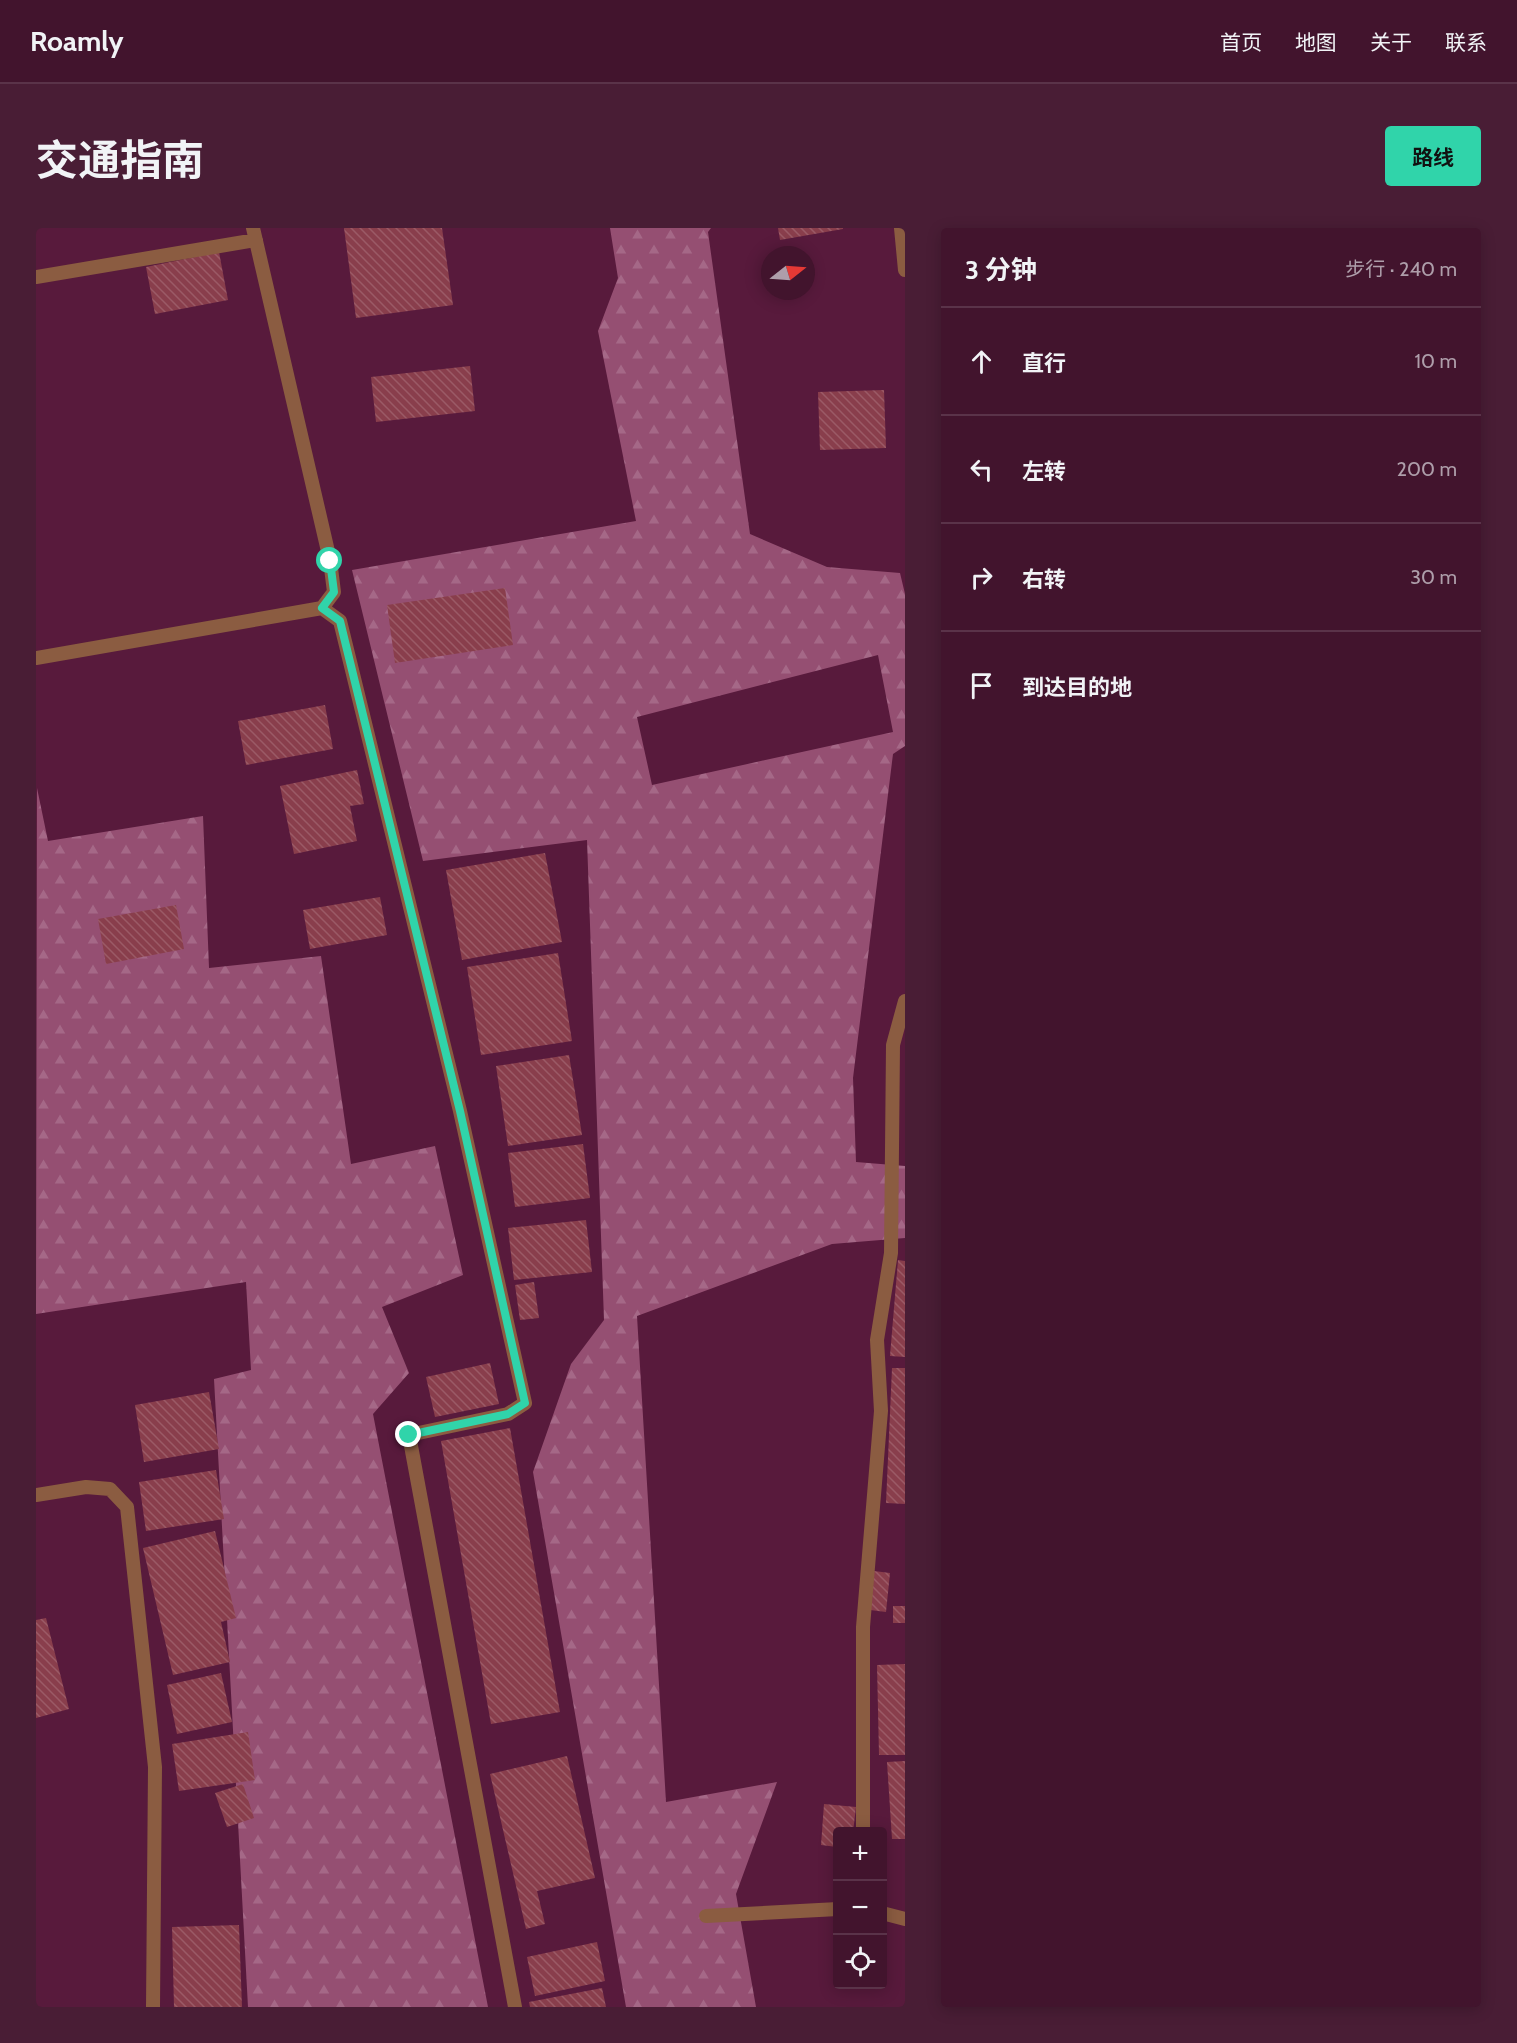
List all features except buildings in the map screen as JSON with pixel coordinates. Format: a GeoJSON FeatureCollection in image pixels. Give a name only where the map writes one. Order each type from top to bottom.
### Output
{"type":"FeatureCollection","features":[{"type":"Feature","properties":{"kind":"lane"},"geometry":{"type":"LineString","coordinates":[[901,228],[905,270]]}},
{"type":"Feature","properties":{"kind":"lane"},"geometry":{"type":"LineString","coordinates":[[36,277],[255,234],[330,561],[334,592],[322,608],[36,658]]}},
{"type":"Feature","properties":{"kind":"lane"},"geometry":{"type":"LineString","coordinates":[[322,608],[340,621],[460,1111],[525,1403],[508,1414],[409,1435],[515,2007]]}},
{"type":"Feature","properties":{"kind":"lane"},"geometry":{"type":"LineString","coordinates":[[863,1827],[863,1627],[880,1411],[877,1341],[891,1253],[893,1045],[905,1001]]}},
{"type":"Feature","properties":{"kind":"lane"},"geometry":{"type":"LineString","coordinates":[[36,1495],[86,1487],[110,1489],[127,1507],[155,1767],[153,2007]]}},
{"type":"Feature","properties":{"kind":"lane"},"geometry":{"type":"LineString","coordinates":[[706,1916],[833,1909]]}},
{"type":"Feature","properties":{"kind":"lane"},"geometry":{"type":"LineString","coordinates":[[887,1914],[905,1919]]}},
{"type":"Feature","properties":{"kind":"green space"},"geometry":{"type":"Polygon","coordinates":[[[610,228],[711,228],[708,232],[750,534],[827,567],[900,573],[905,594],[905,746],[893,754],[853,1078],[856,1162],[905,1166],[905,1238],[832,1244],[637,1316],[666,1802],[777,1782],[736,1894],[756,2007],[626,2007],[533,1472],[571,1364],[604,1320],[587,840],[423,861],[352,570],[636,521],[598,331],[618,278],[610,228]],[[878,655],[637,717],[652,785],[893,732],[878,655]]]}},
{"type":"Feature","properties":{"kind":"green space"},"geometry":{"type":"Polygon","coordinates":[[[37,788],[48,841],[203,816],[209,968],[321,956],[351,1164],[435,1146],[463,1275],[382,1307],[409,1373],[373,1414],[488,2007],[248,2007],[214,1379],[251,1370],[246,1282],[36,1314],[37,788]]]}},
{"type":"Feature","properties":{"kind":"route"},"geometry":{"type":"LineString","coordinates":[[330,561],[334,592],[322,608],[340,621],[460,1111],[525,1403],[508,1414],[409,1435]]}}]}
